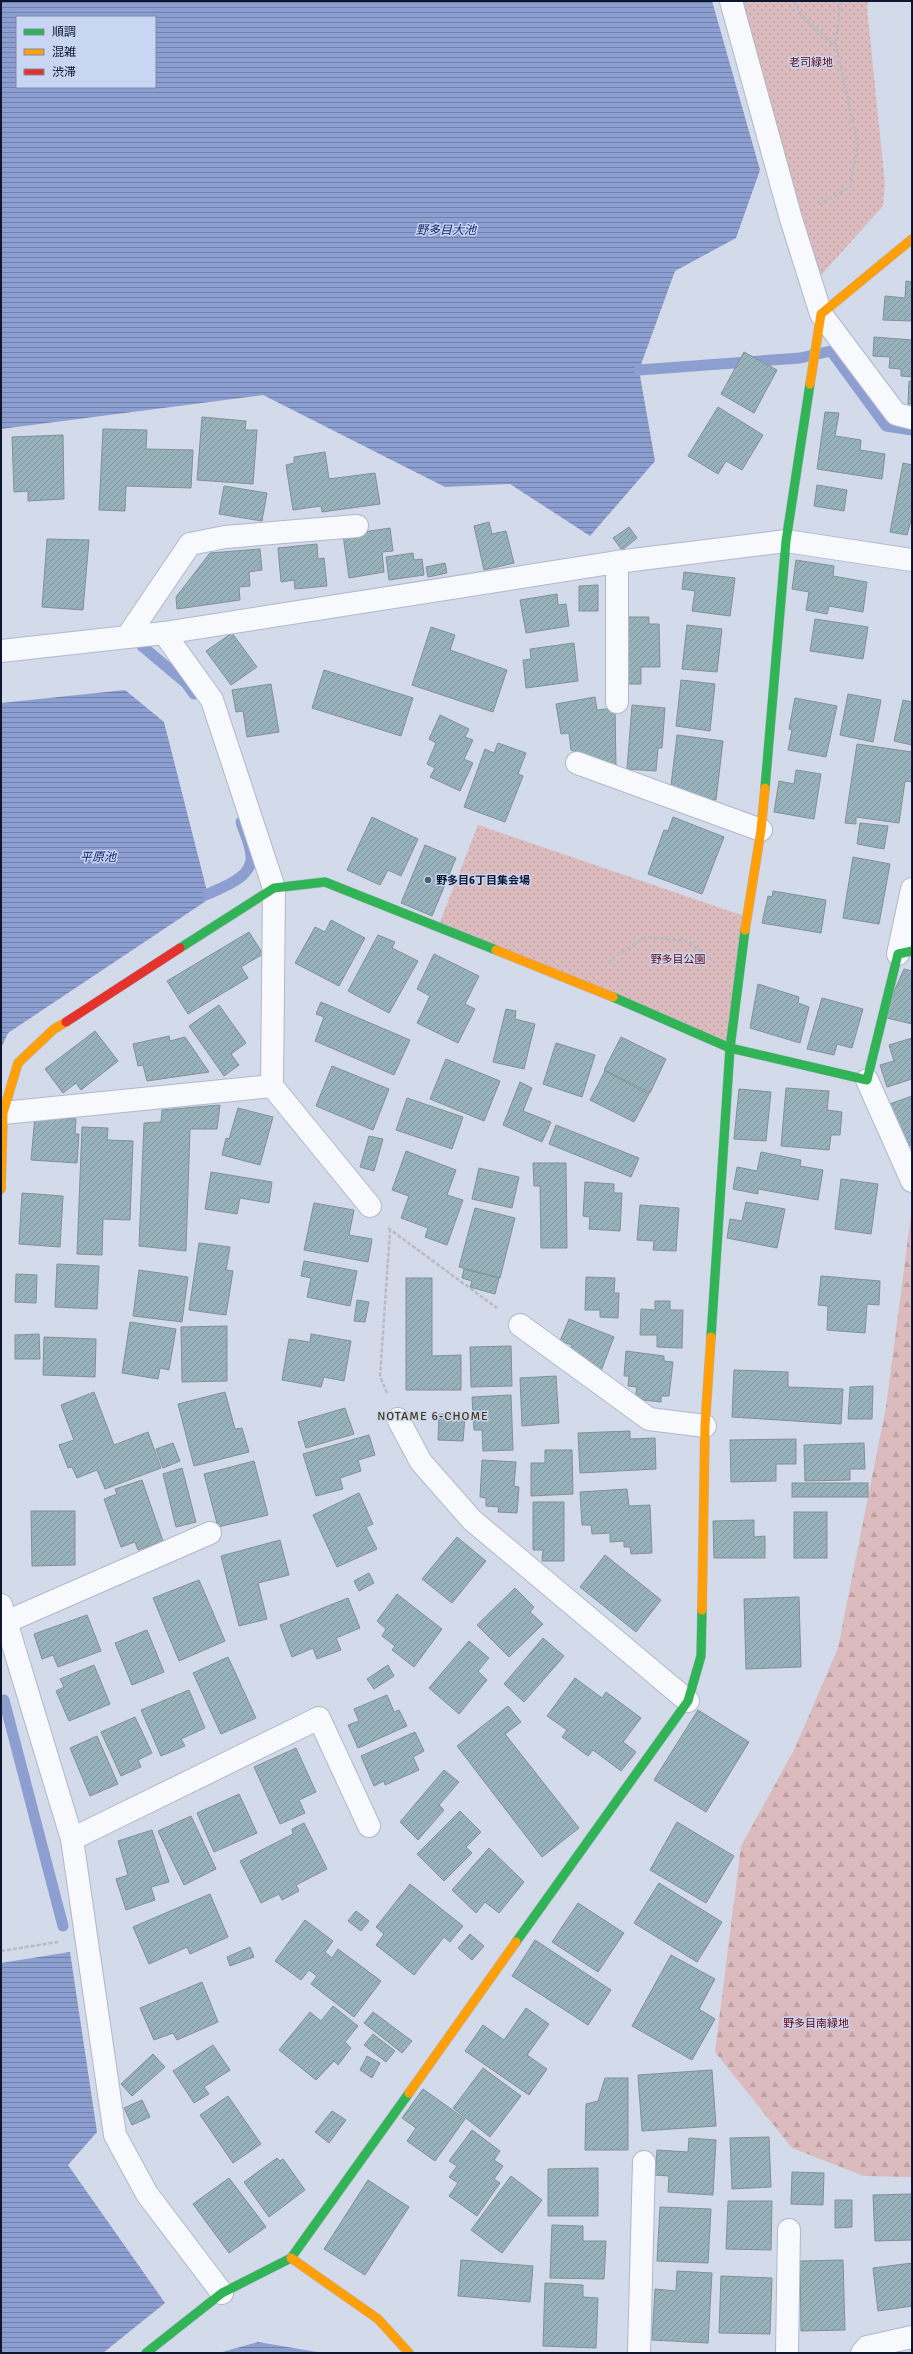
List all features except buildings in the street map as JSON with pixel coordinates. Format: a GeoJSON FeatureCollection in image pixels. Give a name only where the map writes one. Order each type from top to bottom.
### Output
{"type":"FeatureCollection","features":[{"type":"Feature","properties":{"kind":"street"},"geometry":{"type":"LineString","coordinates":[[731,1],[791,219],[821,314],[896,414],[912,418]]}},
{"type":"Feature","properties":{"kind":"street"},"geometry":{"type":"LineString","coordinates":[[146,2353],[222,2293],[291,2258],[688,1701],[701,1656],[705,1426],[730,1048],[742,970],[747,917],[761,830],[786,541],[821,314],[912,239]]}},
{"type":"Feature","properties":{"kind":"street"},"geometry":{"type":"LineString","coordinates":[[127,637],[190,544],[225,537],[357,526]]}},
{"type":"Feature","properties":{"kind":"street"},"geometry":{"type":"LineString","coordinates":[[1,651],[164,633],[617,562],[786,541],[912,560]]}},
{"type":"Feature","properties":{"kind":"street"},"geometry":{"type":"LineString","coordinates":[[617,562],[617,702]]}},
{"type":"Feature","properties":{"kind":"street"},"geometry":{"type":"LineString","coordinates":[[164,633],[212,700],[274,888],[272,1086],[370,1206]]}},
{"type":"Feature","properties":{"kind":"street"},"geometry":{"type":"LineString","coordinates":[[577,763],[761,830]]}},
{"type":"Feature","properties":{"kind":"street"},"geometry":{"type":"LineString","coordinates":[[1,1189],[3,1113],[18,1063],[54,1029],[274,888],[326,882],[587,986],[730,1048],[867,1080]]}},
{"type":"Feature","properties":{"kind":"street"},"geometry":{"type":"LineString","coordinates":[[912,889],[905,953],[867,1080],[912,1181]]}},
{"type":"Feature","properties":{"kind":"street"},"geometry":{"type":"LineString","coordinates":[[3,1113],[272,1086]]}},
{"type":"Feature","properties":{"kind":"street"},"geometry":{"type":"LineString","coordinates":[[520,1325],[649,1419],[705,1426]]}},
{"type":"Feature","properties":{"kind":"street"},"geometry":{"type":"LineString","coordinates":[[398,1419],[421,1462],[472,1520],[688,1701]]}},
{"type":"Feature","properties":{"kind":"street"},"geometry":{"type":"LineString","coordinates":[[210,1533],[4,1613],[72,1839],[115,2135],[147,2194],[222,2293]]}},
{"type":"Feature","properties":{"kind":"street"},"geometry":{"type":"LineString","coordinates":[[72,1839],[319,1718],[369,1826]]}},
{"type":"Feature","properties":{"kind":"street"},"geometry":{"type":"LineString","coordinates":[[639,2353],[644,2162]]}},
{"type":"Feature","properties":{"kind":"street"},"geometry":{"type":"LineString","coordinates":[[787,2353],[789,2230]]}},
{"type":"Feature","properties":{"kind":"street"},"geometry":{"type":"LineString","coordinates":[[291,2258],[378,2319],[409,2353]]}},
{"type":"Feature","properties":{"kind":"street"},"geometry":{"type":"LineString","coordinates":[[862,2353],[867,2347],[912,2336]]}},
{"type":"Feature","properties":{"kind":"path"},"geometry":{"type":"LineString","coordinates":[[794,1],[801,15],[836,46]]}},
{"type":"Feature","properties":{"kind":"path"},"geometry":{"type":"LineString","coordinates":[[791,219],[850,187],[858,145],[836,46],[840,4],[843,1]]}},
{"type":"Feature","properties":{"kind":"path"},"geometry":{"type":"LineString","coordinates":[[587,986],[615,956],[647,937],[688,941],[716,965],[742,970]]}},
{"type":"Feature","properties":{"kind":"path"},"geometry":{"type":"LineString","coordinates":[[398,1419],[380,1376],[390,1231],[502,1312]]}},
{"type":"Feature","properties":{"kind":"path"},"geometry":{"type":"LineString","coordinates":[[1,1951],[86,1938]]}},
{"type":"Feature","properties":{"kind":"green space","name":"老司緑地"},"geometry":{"type":"Polygon","coordinates":[[[731,1],[869,1],[867,8],[885,184],[883,206],[813,284],[731,1]]]}},
{"type":"Feature","properties":{"kind":"green space","name":"野多目公園"},"geometry":{"type":"Polygon","coordinates":[[[478,825],[747,917],[730,1048],[438,927],[478,825]]]}},
{"type":"Feature","properties":{"kind":"green space","name":"野多目南緑地"},"geometry":{"type":"Polygon","coordinates":[[[912,1208],[912,2177],[864,2176],[792,2148],[715,2052],[741,1846],[795,1748],[838,1648],[886,1407],[912,1208]]]}},
{"type":"Feature","properties":{"kind":"water","name":"野多目大池"},"geometry":{"type":"Polygon","coordinates":[[[1,1],[712,1],[760,170],[736,238],[675,271],[639,370],[655,461],[590,536],[510,484],[445,487],[263,395],[1,429],[1,1]]]}},
{"type":"Feature","properties":{"kind":"water","name":"平原池"},"geometry":{"type":"Polygon","coordinates":[[[125,690],[164,722],[209,899],[8,1033],[1,1048],[1,703],[125,690]]]}},
{"type":"Feature","properties":{"kind":"water"},"geometry":{"type":"Polygon","coordinates":[[[70,1952],[97,2132],[68,2165],[165,2303],[103,2353],[1,2353],[1,1963],[70,1952]]]}},
{"type":"Feature","properties":{"kind":"water"},"geometry":{"type":"Polygon","coordinates":[[[258,2342],[323,2353],[219,2353],[258,2342]]]}},
{"type":"Feature","properties":{"kind":"waterway"},"geometry":{"type":"LineString","coordinates":[[639,370],[800,358],[831,351],[886,426],[912,430]]}},
{"type":"Feature","properties":{"kind":"waterway"},"geometry":{"type":"LineString","coordinates":[[142,646],[186,683],[194,694]]}},
{"type":"Feature","properties":{"kind":"waterway"},"geometry":{"type":"LineString","coordinates":[[208,894],[229,884],[243,875],[251,863],[248,842],[241,822]]}},
{"type":"Feature","properties":{"kind":"waterway"},"geometry":{"type":"LineString","coordinates":[[4,1700],[63,1926]]}},
{"type":"Feature","properties":{"kind":"traffic: fast"},"geometry":{"type":"LineString","coordinates":[[765,788],[786,541],[810,384]]}},
{"type":"Feature","properties":{"kind":"traffic: fast"},"geometry":{"type":"LineString","coordinates":[[180,948],[274,888],[325,882],[496,950]]}},
{"type":"Feature","properties":{"kind":"traffic: fast"},"geometry":{"type":"LineString","coordinates":[[711,1337],[730,1048],[745,930]]}},
{"type":"Feature","properties":{"kind":"traffic: fast"},"geometry":{"type":"LineString","coordinates":[[613,997],[730,1048],[867,1080],[898,954],[912,951]]}},
{"type":"Feature","properties":{"kind":"traffic: fast"},"geometry":{"type":"LineString","coordinates":[[516,1942],[688,1701],[701,1656],[702,1610]]}},
{"type":"Feature","properties":{"kind":"traffic: fast"},"geometry":{"type":"LineString","coordinates":[[146,2353],[222,2293],[291,2258],[409,2093]]}},
{"type":"Feature","properties":{"kind":"traffic: slow"},"geometry":{"type":"LineString","coordinates":[[810,384],[821,314],[912,239]]}},
{"type":"Feature","properties":{"kind":"traffic: slow"},"geometry":{"type":"LineString","coordinates":[[745,930],[761,830],[765,788]]}},
{"type":"Feature","properties":{"kind":"traffic: slow"},"geometry":{"type":"LineString","coordinates":[[496,950],[613,997]]}},
{"type":"Feature","properties":{"kind":"traffic: slow"},"geometry":{"type":"LineString","coordinates":[[1,1189],[3,1113],[18,1063],[54,1029],[66,1022]]}},
{"type":"Feature","properties":{"kind":"traffic: slow"},"geometry":{"type":"LineString","coordinates":[[702,1610],[705,1426],[711,1337]]}},
{"type":"Feature","properties":{"kind":"traffic: slow"},"geometry":{"type":"LineString","coordinates":[[409,2093],[516,1942]]}},
{"type":"Feature","properties":{"kind":"traffic: slow"},"geometry":{"type":"LineString","coordinates":[[291,2258],[378,2319],[409,2353]]}},
{"type":"Feature","properties":{"kind":"traffic: jam"},"geometry":{"type":"LineString","coordinates":[[66,1022],[180,948]]}},
{"type":"Feature","properties":{"kind":"place","name":"野多目6丁目集会場"},"geometry":{"type":"Point","coordinates":[428,880]}},
{"type":"Feature","properties":{"kind":"district","name":"NOTAME 6-CHOME"},"geometry":{"type":"Point","coordinates":[433,1416]}}]}
